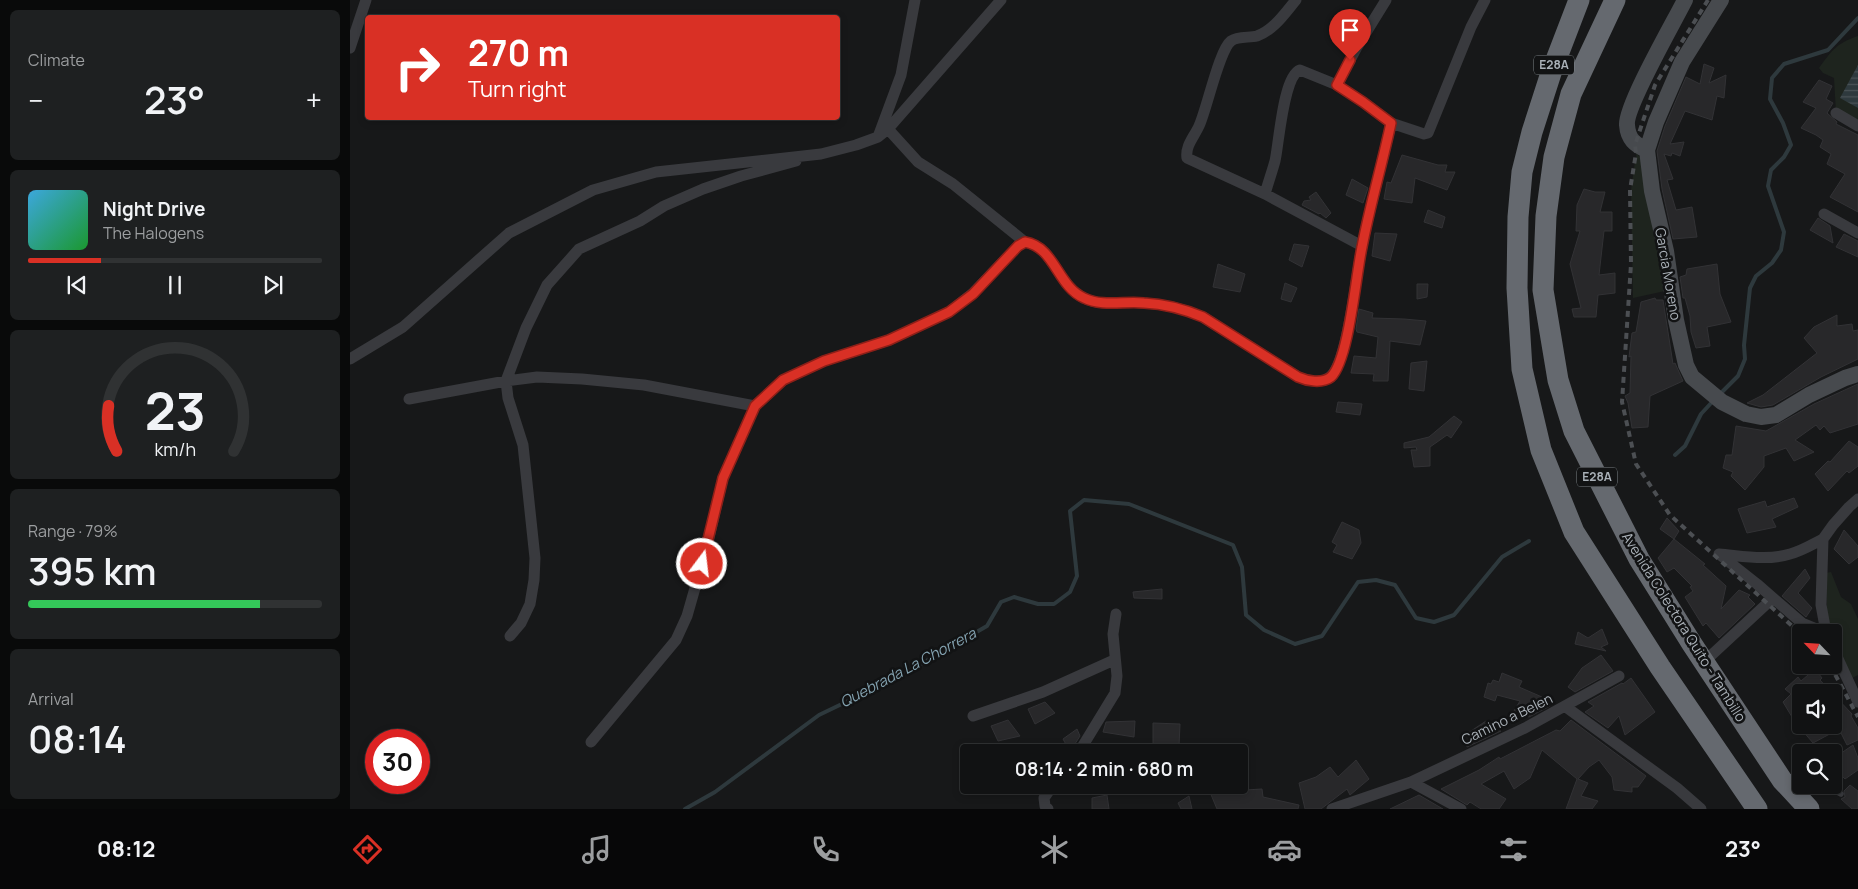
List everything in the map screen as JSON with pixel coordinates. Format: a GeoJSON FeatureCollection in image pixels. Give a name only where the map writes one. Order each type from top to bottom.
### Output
{"type":"FeatureCollection","features":[{"type":"Feature","properties":{"kind":"highway","name":"E28A"},"geometry":{"type":"LineString","coordinates":[[1579,0],[1551,73],[1532,132],[1522,172],[1518,217],[1516,288],[1522,369],[1541,450],[1574,532],[1660,667],[1757,809]]}},
{"type":"Feature","properties":{"kind":"highway","name":"Avenida Colectora Quito - Tambillo"},"geometry":{"type":"LineString","coordinates":[[1615,0],[1572,94],[1554,157],[1546,216],[1543,290],[1558,380],[1574,431],[1639,559],[1704,662],[1786,780],[1809,809]]}},
{"type":"Feature","properties":{"kind":"street"},"geometry":{"type":"LineString","coordinates":[[350,48],[366,0]]}},
{"type":"Feature","properties":{"kind":"street"},"geometry":{"type":"LineString","coordinates":[[878,137],[902,75],[915,0]]}},
{"type":"Feature","properties":{"kind":"street"},"geometry":{"type":"LineString","coordinates":[[510,636],[521,623],[530,604],[535,558],[523,445],[508,398],[506,381],[523,336],[547,285],[579,249],[640,220],[664,206],[703,189],[741,176],[856,145],[878,137],[888,130],[1001,0]]}},
{"type":"Feature","properties":{"kind":"street"},"geometry":{"type":"LineString","coordinates":[[1296,0],[1270,29],[1257,36],[1235,39],[1230,42],[1220,58],[1199,127],[1186,152],[1187,158],[1265,194],[1362,246]]}},
{"type":"Feature","properties":{"kind":"street"},"geometry":{"type":"LineString","coordinates":[[1337,85],[1357,47],[1386,0]]}},
{"type":"Feature","properties":{"kind":"street"},"geometry":{"type":"LineString","coordinates":[[1265,194],[1276,159],[1280,129],[1292,77],[1296,71],[1300,70],[1337,85],[1391,123],[1424,134],[1428,133],[1471,27],[1486,0]]}},
{"type":"Feature","properties":{"kind":"street"},"geometry":{"type":"LineString","coordinates":[[1647,150],[1635,146],[1630,138],[1627,124],[1639,90],[1685,0]]}},
{"type":"Feature","properties":{"kind":"street","name":"Garcia Moreno"},"geometry":{"type":"LineString","coordinates":[[1721,0],[1682,62],[1656,122],[1647,150],[1652,191],[1666,251],[1676,320],[1684,356],[1692,377],[1722,402],[1746,414],[1761,417],[1776,415],[1809,396],[1845,378],[1858,374]]}},
{"type":"Feature","properties":{"kind":"street"},"geometry":{"type":"LineString","coordinates":[[1836,112],[1858,126]]}},
{"type":"Feature","properties":{"kind":"street"},"geometry":{"type":"LineString","coordinates":[[888,130],[918,162],[953,184],[1025,242],[1036,245],[1044,251],[1068,286],[1082,297],[1094,302],[1144,303],[1173,306],[1187,310],[1203,317],[1298,377],[1307,381],[1321,381],[1330,378],[1337,368],[1344,347],[1362,246],[1381,172],[1391,123]]}},
{"type":"Feature","properties":{"kind":"street"},"geometry":{"type":"LineString","coordinates":[[350,359],[403,328],[509,234],[593,190],[656,172],[820,154]]}},
{"type":"Feature","properties":{"kind":"street"},"geometry":{"type":"LineString","coordinates":[[1824,214],[1858,233]]}},
{"type":"Feature","properties":{"kind":"street"},"geometry":{"type":"LineString","coordinates":[[590,742],[676,640],[687,616],[707,546],[723,478],[755,406],[783,380],[824,361],[889,340],[949,312],[973,294],[1018,246],[1025,242]]}},
{"type":"Feature","properties":{"kind":"street"},"geometry":{"type":"LineString","coordinates":[[409,400],[506,381],[537,377],[644,385],[755,406]]}},
{"type":"Feature","properties":{"kind":"street"},"geometry":{"type":"LineString","coordinates":[[1824,624],[1821,605],[1824,539],[1833,525],[1858,500]]}},
{"type":"Feature","properties":{"kind":"street"},"geometry":{"type":"LineString","coordinates":[[1805,624],[1715,554],[1758,558],[1778,556],[1791,554],[1824,539]]}},
{"type":"Feature","properties":{"kind":"street"},"geometry":{"type":"LineString","coordinates":[[1704,662],[1773,598]]}},
{"type":"Feature","properties":{"kind":"street"},"geometry":{"type":"LineString","coordinates":[[1085,744],[1116,693],[1117,676],[1113,634],[1116,614]]}},
{"type":"Feature","properties":{"kind":"street"},"geometry":{"type":"LineString","coordinates":[[973,716],[1043,692],[1114,660]]}},
{"type":"Feature","properties":{"kind":"street"},"geometry":{"type":"LineString","coordinates":[[1842,667],[1858,702]]}},
{"type":"Feature","properties":{"kind":"street"},"geometry":{"type":"LineString","coordinates":[[1566,707],[1619,676]]}},
{"type":"Feature","properties":{"kind":"street","name":"Camino a Belen"},"geometry":{"type":"LineString","coordinates":[[1332,809],[1411,782],[1566,707],[1677,788],[1701,809]]}},
{"type":"Feature","properties":{"kind":"street"},"geometry":{"type":"LineString","coordinates":[[1411,782],[1461,809]]}},
{"type":"Feature","properties":{"kind":"street"},"geometry":{"type":"LineString","coordinates":[[1047,794],[1044,798],[1045,806],[1048,809]]}},
{"type":"Feature","properties":{"kind":"shaded area"},"geometry":{"type":"Polygon","coordinates":[[[1858,36],[1858,126],[1836,113],[1834,78],[1823,73],[1819,68],[1835,48],[1845,41],[1858,36]]]}},
{"type":"Feature","properties":{"kind":"shaded area"},"geometry":{"type":"Polygon","coordinates":[[[1858,65],[1858,108],[1840,98],[1858,65]]]}},
{"type":"Feature","properties":{"kind":"shaded area"},"geometry":{"type":"Polygon","coordinates":[[[1636,153],[1642,159],[1648,203],[1665,291],[1633,298],[1631,190],[1635,161],[1637,162],[1636,153]]]}},
{"type":"Feature","properties":{"kind":"shaded area"},"geometry":{"type":"Polygon","coordinates":[[[1831,572],[1841,597],[1851,604],[1858,619],[1858,675],[1852,678],[1842,656],[1842,624],[1830,624],[1827,614],[1826,573],[1831,572]]]}},
{"type":"Feature","properties":{"kind":"building"},"geometry":{"type":"Polygon","coordinates":[[[1704,64],[1714,68],[1709,83],[1726,75],[1724,98],[1717,96],[1712,120],[1685,111],[1670,144],[1684,142],[1680,156],[1672,153],[1671,156],[1664,154],[1673,179],[1667,180],[1676,210],[1692,207],[1697,237],[1673,239],[1662,189],[1657,151],[1665,126],[1686,77],[1700,84],[1704,64]]]}},
{"type":"Feature","properties":{"kind":"building"},"geometry":{"type":"Polygon","coordinates":[[[1819,80],[1832,86],[1826,99],[1833,103],[1827,113],[1837,122],[1836,124],[1858,135],[1858,212],[1830,197],[1845,174],[1827,164],[1831,154],[1820,147],[1823,140],[1801,128],[1816,108],[1803,102],[1819,80]]]}},
{"type":"Feature","properties":{"kind":"building"},"geometry":{"type":"Polygon","coordinates":[[[1402,155],[1438,165],[1447,165],[1445,172],[1455,172],[1447,190],[1415,178],[1412,203],[1384,199],[1387,182],[1391,183],[1402,155]]]}},
{"type":"Feature","properties":{"kind":"building"},"geometry":{"type":"Polygon","coordinates":[[[1352,179],[1368,188],[1363,203],[1346,195],[1352,179]]]}},
{"type":"Feature","properties":{"kind":"building"},"geometry":{"type":"Polygon","coordinates":[[[1584,189],[1605,192],[1600,212],[1612,212],[1612,231],[1604,231],[1599,275],[1615,273],[1615,293],[1598,295],[1596,317],[1574,317],[1572,309],[1581,308],[1570,264],[1580,231],[1576,231],[1577,205],[1584,189]]]}},
{"type":"Feature","properties":{"kind":"building"},"geometry":{"type":"Polygon","coordinates":[[[1316,192],[1331,213],[1326,218],[1320,213],[1302,205],[1304,201],[1311,200],[1309,197],[1316,192]]]}},
{"type":"Feature","properties":{"kind":"building"},"geometry":{"type":"Polygon","coordinates":[[[1428,210],[1445,217],[1442,228],[1424,222],[1428,210]]]}},
{"type":"Feature","properties":{"kind":"building"},"geometry":{"type":"Polygon","coordinates":[[[1818,218],[1830,226],[1833,243],[1810,230],[1818,218]]]}},
{"type":"Feature","properties":{"kind":"building"},"geometry":{"type":"Polygon","coordinates":[[[1375,233],[1397,234],[1390,261],[1372,256],[1375,233]]]}},
{"type":"Feature","properties":{"kind":"building"},"geometry":{"type":"Polygon","coordinates":[[[1844,234],[1858,241],[1858,257],[1836,247],[1844,234]]]}},
{"type":"Feature","properties":{"kind":"building"},"geometry":{"type":"Polygon","coordinates":[[[1294,244],[1309,246],[1302,267],[1289,260],[1294,244]]]}},
{"type":"Feature","properties":{"kind":"building"},"geometry":{"type":"Polygon","coordinates":[[[1218,264],[1245,274],[1240,292],[1213,287],[1218,264]]]}},
{"type":"Feature","properties":{"kind":"building"},"geometry":{"type":"Polygon","coordinates":[[[1717,264],[1720,294],[1731,322],[1707,327],[1710,346],[1696,348],[1691,332],[1690,316],[1685,298],[1683,298],[1680,277],[1686,275],[1687,269],[1717,264]]]}},
{"type":"Feature","properties":{"kind":"building"},"geometry":{"type":"Polygon","coordinates":[[[1285,283],[1297,288],[1291,302],[1281,299],[1285,283]]]}},
{"type":"Feature","properties":{"kind":"building"},"geometry":{"type":"Polygon","coordinates":[[[1417,284],[1428,284],[1427,297],[1417,299],[1417,284]]]}},
{"type":"Feature","properties":{"kind":"building"},"geometry":{"type":"Polygon","coordinates":[[[1655,298],[1656,300],[1663,300],[1673,364],[1675,363],[1683,381],[1650,396],[1648,427],[1632,428],[1625,396],[1630,393],[1631,356],[1629,357],[1632,333],[1636,332],[1641,302],[1655,298]]]}},
{"type":"Feature","properties":{"kind":"building"},"geometry":{"type":"Polygon","coordinates":[[[1359,309],[1373,313],[1372,318],[1426,321],[1420,345],[1390,341],[1388,381],[1373,381],[1374,374],[1351,373],[1354,356],[1376,358],[1378,337],[1357,332],[1359,309]]]}},
{"type":"Feature","properties":{"kind":"building"},"geometry":{"type":"Polygon","coordinates":[[[1837,315],[1837,326],[1852,324],[1853,331],[1858,330],[1858,359],[1821,377],[1773,405],[1761,407],[1747,403],[1763,395],[1817,353],[1804,338],[1814,327],[1837,315]]]}},
{"type":"Feature","properties":{"kind":"building"},"geometry":{"type":"Polygon","coordinates":[[[1427,361],[1424,391],[1409,389],[1411,363],[1427,361]]]}},
{"type":"Feature","properties":{"kind":"building"},"geometry":{"type":"Polygon","coordinates":[[[1858,384],[1858,424],[1830,433],[1824,426],[1820,430],[1816,425],[1795,440],[1814,452],[1794,461],[1786,448],[1764,456],[1764,467],[1745,490],[1731,476],[1733,472],[1723,468],[1726,455],[1732,455],[1736,426],[1766,431],[1814,404],[1858,384]]]}},
{"type":"Feature","properties":{"kind":"building"},"geometry":{"type":"Polygon","coordinates":[[[1338,402],[1362,404],[1360,415],[1336,412],[1338,402]]]}},
{"type":"Feature","properties":{"kind":"building"},"geometry":{"type":"Polygon","coordinates":[[[1454,416],[1462,422],[1451,438],[1447,435],[1430,447],[1430,466],[1414,467],[1411,450],[1417,450],[1416,447],[1404,448],[1404,443],[1429,437],[1454,416]]]}},
{"type":"Feature","properties":{"kind":"building"},"geometry":{"type":"Polygon","coordinates":[[[1849,441],[1858,447],[1858,466],[1849,473],[1847,471],[1828,491],[1815,474],[1828,461],[1830,462],[1849,441]]]}},
{"type":"Feature","properties":{"kind":"building"},"geometry":{"type":"Polygon","coordinates":[[[1794,498],[1798,507],[1772,519],[1776,527],[1747,533],[1738,509],[1765,501],[1767,507],[1794,498]]]}},
{"type":"Feature","properties":{"kind":"building"},"geometry":{"type":"Polygon","coordinates":[[[1667,518],[1679,531],[1674,539],[1660,529],[1667,518]]]}},
{"type":"Feature","properties":{"kind":"building"},"geometry":{"type":"Polygon","coordinates":[[[1342,522],[1359,530],[1361,543],[1352,559],[1333,552],[1337,545],[1332,542],[1342,522]]]}},
{"type":"Feature","properties":{"kind":"building"},"geometry":{"type":"Polygon","coordinates":[[[1844,530],[1858,546],[1858,557],[1849,564],[1834,549],[1844,530]]]}},
{"type":"Feature","properties":{"kind":"building"},"geometry":{"type":"Polygon","coordinates":[[[1674,539],[1705,564],[1703,565],[1726,586],[1721,609],[1739,590],[1750,595],[1748,597],[1755,604],[1719,638],[1706,623],[1703,626],[1685,597],[1693,591],[1690,587],[1692,586],[1674,568],[1667,572],[1658,558],[1674,539]]]}},
{"type":"Feature","properties":{"kind":"building"},"geometry":{"type":"Polygon","coordinates":[[[1805,569],[1810,578],[1798,593],[1812,608],[1806,617],[1782,596],[1805,569]]]}},
{"type":"Feature","properties":{"kind":"building"},"geometry":{"type":"Polygon","coordinates":[[[1162,589],[1162,599],[1134,598],[1133,592],[1162,589]]]}},
{"type":"Feature","properties":{"kind":"building"},"geometry":{"type":"Polygon","coordinates":[[[1602,629],[1608,644],[1601,647],[1606,651],[1575,644],[1578,632],[1588,638],[1602,629]]]}},
{"type":"Feature","properties":{"kind":"building"},"geometry":{"type":"Polygon","coordinates":[[[1601,655],[1613,671],[1575,692],[1568,687],[1582,668],[1601,655]]]}},
{"type":"Feature","properties":{"kind":"building"},"geometry":{"type":"Polygon","coordinates":[[[1502,673],[1522,681],[1519,687],[1542,697],[1540,702],[1550,706],[1529,717],[1514,711],[1520,701],[1497,695],[1495,701],[1484,697],[1488,683],[1491,684],[1493,680],[1499,682],[1502,673]]]}},
{"type":"Feature","properties":{"kind":"building"},"geometry":{"type":"Polygon","coordinates":[[[1809,674],[1819,674],[1822,678],[1820,680],[1824,684],[1792,684],[1792,717],[1783,702],[1791,694],[1785,689],[1798,677],[1801,681],[1809,674]]]}},
{"type":"Feature","properties":{"kind":"building"},"geometry":{"type":"Polygon","coordinates":[[[1631,678],[1655,712],[1625,735],[1619,716],[1608,728],[1585,712],[1594,706],[1588,702],[1631,678]]]}},
{"type":"Feature","properties":{"kind":"building"},"geometry":{"type":"Polygon","coordinates":[[[1045,702],[1055,713],[1035,724],[1028,709],[1045,702]]]}},
{"type":"Feature","properties":{"kind":"building"},"geometry":{"type":"Polygon","coordinates":[[[1842,703],[1852,714],[1851,716],[1858,728],[1858,740],[1847,745],[1842,734],[1842,703]]]}},
{"type":"Feature","properties":{"kind":"building"},"geometry":{"type":"Polygon","coordinates":[[[1008,720],[1020,736],[998,741],[991,726],[1008,720]]]}},
{"type":"Feature","properties":{"kind":"building"},"geometry":{"type":"Polygon","coordinates":[[[1571,720],[1646,776],[1638,787],[1632,787],[1632,792],[1614,790],[1612,777],[1599,760],[1589,767],[1578,779],[1588,783],[1581,796],[1598,801],[1592,809],[1566,809],[1577,779],[1542,750],[1530,778],[1514,789],[1504,771],[1481,784],[1506,799],[1499,809],[1481,809],[1470,802],[1467,805],[1441,789],[1479,770],[1499,757],[1500,759],[1556,730],[1560,731],[1571,720]]]}},
{"type":"Feature","properties":{"kind":"building"},"geometry":{"type":"Polygon","coordinates":[[[1135,721],[1134,737],[1103,732],[1106,722],[1135,721]]]}},
{"type":"Feature","properties":{"kind":"building"},"geometry":{"type":"Polygon","coordinates":[[[1486,721],[1501,731],[1467,747],[1466,744],[1470,738],[1468,733],[1486,721]]]}},
{"type":"Feature","properties":{"kind":"building"},"geometry":{"type":"Polygon","coordinates":[[[1153,723],[1180,724],[1179,744],[1153,744],[1153,723]]]}},
{"type":"Feature","properties":{"kind":"building"},"geometry":{"type":"Polygon","coordinates":[[[1077,729],[1080,736],[1075,744],[1066,744],[1063,739],[1077,729]]]}},
{"type":"Feature","properties":{"kind":"building"},"geometry":{"type":"Polygon","coordinates":[[[1805,734],[1830,734],[1813,743],[1805,734]]]}},
{"type":"Feature","properties":{"kind":"building"},"geometry":{"type":"Polygon","coordinates":[[[1853,745],[1858,758],[1858,770],[1845,779],[1842,776],[1842,753],[1853,745]]]}},
{"type":"Feature","properties":{"kind":"building"},"geometry":{"type":"Polygon","coordinates":[[[1356,760],[1369,779],[1350,795],[1347,789],[1321,809],[1305,809],[1299,783],[1316,777],[1330,767],[1338,777],[1356,760]]]}},
{"type":"Feature","properties":{"kind":"building"},"geometry":{"type":"Polygon","coordinates":[[[1850,785],[1858,791],[1858,809],[1852,809],[1841,799],[1845,797],[1844,791],[1850,785]]]}},
{"type":"Feature","properties":{"kind":"building"},"geometry":{"type":"Polygon","coordinates":[[[1262,789],[1263,797],[1299,805],[1298,809],[1217,809],[1211,794],[1248,794],[1248,790],[1262,789]]]}},
{"type":"Feature","properties":{"kind":"building"},"geometry":{"type":"Polygon","coordinates":[[[1107,795],[1109,809],[1092,809],[1092,798],[1107,795]]]}},
{"type":"Feature","properties":{"kind":"building"},"geometry":{"type":"Polygon","coordinates":[[[1419,795],[1443,809],[1390,809],[1419,795]]]}},
{"type":"Feature","properties":{"kind":"building"},"geometry":{"type":"Polygon","coordinates":[[[1189,796],[1192,809],[1181,809],[1178,803],[1189,796]]]}},
{"type":"Feature","properties":{"kind":"waterway","name":"Quebrada La Chorrera"},"geometry":{"type":"LineString","coordinates":[[1720,394],[1738,376],[1745,359],[1744,345],[1750,288],[1756,276],[1772,263],[1781,250],[1784,232],[1768,186],[1771,170],[1784,157],[1791,145],[1783,123],[1770,99],[1772,78],[1784,64],[1828,50],[1858,18]]}},
{"type":"Feature","properties":{"kind":"waterway","name":"Quebrada La Chorrera"},"geometry":{"type":"LineString","coordinates":[[1675,455],[1685,446],[1701,414],[1713,401]]}},
{"type":"Feature","properties":{"kind":"waterway","name":"Quebrada La Chorrera"},"geometry":{"type":"LineString","coordinates":[[685,809],[715,792],[819,715],[900,676],[987,626],[1001,602],[1014,597],[1038,604],[1054,604],[1070,592],[1077,576],[1070,511],[1084,500],[1129,504],[1233,545],[1242,567],[1246,615],[1264,630],[1295,644],[1322,636],[1358,582],[1376,580],[1395,585],[1416,618],[1434,622],[1454,615],[1502,557],[1529,541]]}},
{"type":"Feature","properties":{"kind":"railway"},"geometry":{"type":"LineString","coordinates":[[1708,0],[1655,85],[1635,145],[1636,153],[1630,190],[1631,264],[1622,402],[1636,464],[1670,515],[1792,626]]}},
{"type":"Feature","properties":{"kind":"railway"},"geometry":{"type":"LineString","coordinates":[[1835,674],[1858,717]]}},
{"type":"Feature","properties":{"kind":"route"},"geometry":{"type":"LineString","coordinates":[[702,564],[723,478],[755,406],[783,380],[824,361],[889,340],[949,312],[973,294],[1018,246],[1025,242],[1036,245],[1044,251],[1068,286],[1082,297],[1094,302],[1144,303],[1173,306],[1187,310],[1203,317],[1298,377],[1307,381],[1321,381],[1330,378],[1337,368],[1344,347],[1362,246],[1381,172],[1391,123],[1337,85],[1350,60]]}}]}
